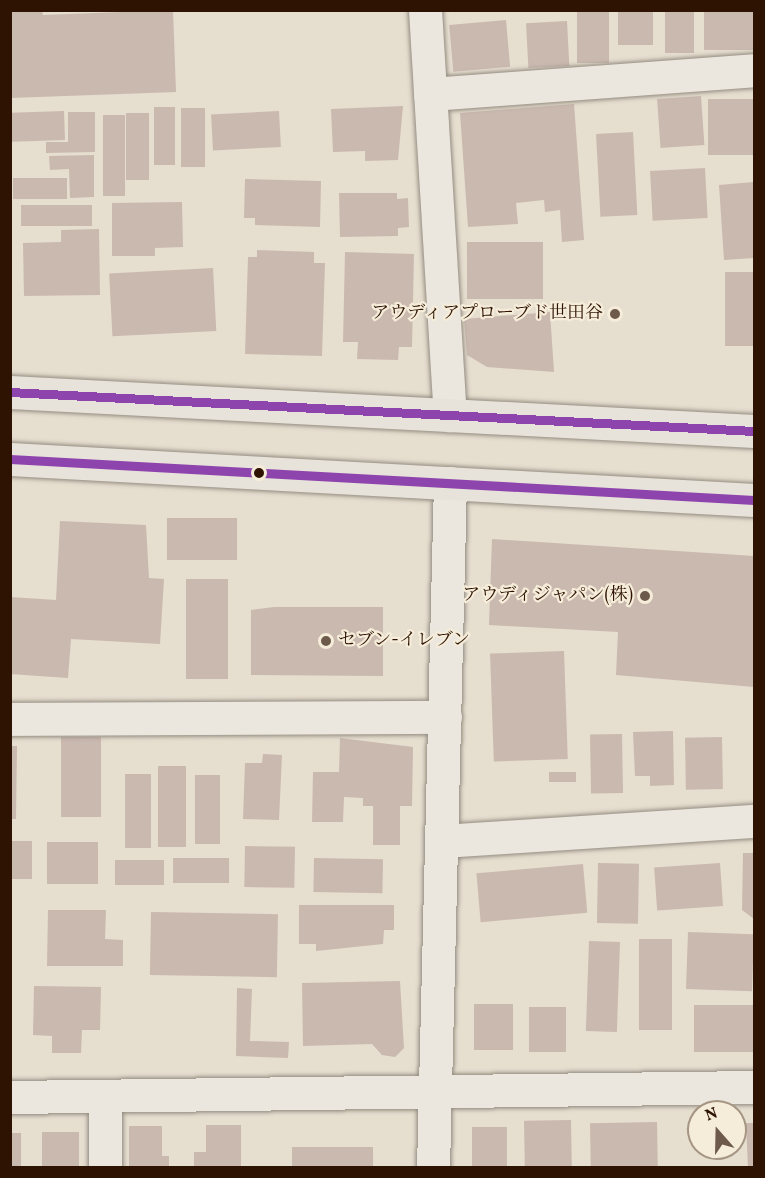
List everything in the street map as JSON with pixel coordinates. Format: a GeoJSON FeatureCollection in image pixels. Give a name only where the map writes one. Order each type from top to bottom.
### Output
{"type":"FeatureCollection","features":[{"type":"Feature","properties":{"kind":"main road"},"geometry":{"type":"LineString","coordinates":[[10,392],[754,431]]}},
{"type":"Feature","properties":{"kind":"main road"},"geometry":{"type":"LineString","coordinates":[[10,459],[754,500]]}},
{"type":"Feature","properties":{"kind":"street"},"geometry":{"type":"LineString","coordinates":[[425,10],[450,415]]}},
{"type":"Feature","properties":{"kind":"street"},"geometry":{"type":"LineString","coordinates":[[430,94],[754,70]]}},
{"type":"Feature","properties":{"kind":"street"},"geometry":{"type":"LineString","coordinates":[[433,1167],[443,841],[450,483]]}},
{"type":"Feature","properties":{"kind":"street"},"geometry":{"type":"LineString","coordinates":[[10,719],[446,717]]}},
{"type":"Feature","properties":{"kind":"street"},"geometry":{"type":"LineString","coordinates":[[443,841],[754,821]]}},
{"type":"Feature","properties":{"kind":"street"},"geometry":{"type":"LineString","coordinates":[[10,1097],[754,1087]]}},
{"type":"Feature","properties":{"kind":"street"},"geometry":{"type":"LineString","coordinates":[[105,1097],[105,1167]]}},
{"type":"Feature","properties":{"kind":"building"},"geometry":{"type":"Polygon","coordinates":[[[10,10],[42,10],[43,15],[173,10],[176,92],[10,98],[10,10]]]}},
{"type":"Feature","properties":{"kind":"building"},"geometry":{"type":"Polygon","coordinates":[[[577,10],[609,10],[609,63],[577,63],[577,10]]]}},
{"type":"Feature","properties":{"kind":"building"},"geometry":{"type":"Polygon","coordinates":[[[618,10],[653,10],[653,45],[618,45],[618,10]]]}},
{"type":"Feature","properties":{"kind":"building"},"geometry":{"type":"Polygon","coordinates":[[[665,10],[694,10],[694,53],[665,53],[665,10]]]}},
{"type":"Feature","properties":{"kind":"building"},"geometry":{"type":"Polygon","coordinates":[[[704,10],[754,10],[754,50],[704,50],[704,10]]]}},
{"type":"Feature","properties":{"kind":"building"},"geometry":{"type":"Polygon","coordinates":[[[506,20],[510,67],[453,72],[449,25],[506,20]]]}},
{"type":"Feature","properties":{"kind":"building"},"geometry":{"type":"Polygon","coordinates":[[[567,21],[569,66],[528,68],[526,23],[567,21]]]}},
{"type":"Feature","properties":{"kind":"building"},"geometry":{"type":"Polygon","coordinates":[[[701,96],[704,145],[661,148],[657,99],[701,96]]]}},
{"type":"Feature","properties":{"kind":"building"},"geometry":{"type":"Polygon","coordinates":[[[708,99],[754,99],[754,155],[708,155],[708,99]]]}},
{"type":"Feature","properties":{"kind":"building"},"geometry":{"type":"Polygon","coordinates":[[[574,104],[584,240],[562,242],[560,210],[545,212],[544,200],[516,203],[518,224],[468,227],[460,113],[574,104]]]}},
{"type":"Feature","properties":{"kind":"building"},"geometry":{"type":"Polygon","coordinates":[[[403,106],[398,160],[365,161],[365,151],[333,152],[331,109],[403,106]]]}},
{"type":"Feature","properties":{"kind":"building"},"geometry":{"type":"Polygon","coordinates":[[[154,107],[175,107],[175,165],[154,165],[154,107]]]}},
{"type":"Feature","properties":{"kind":"building"},"geometry":{"type":"Polygon","coordinates":[[[181,108],[205,108],[205,167],[181,167],[181,108]]]}},
{"type":"Feature","properties":{"kind":"building"},"geometry":{"type":"Polygon","coordinates":[[[64,111],[65,140],[12,142],[11,113],[64,111]]]}},
{"type":"Feature","properties":{"kind":"building"},"geometry":{"type":"Polygon","coordinates":[[[279,111],[281,147],[213,151],[211,115],[279,111]]]}},
{"type":"Feature","properties":{"kind":"building"},"geometry":{"type":"Polygon","coordinates":[[[68,112],[95,112],[95,152],[46,153],[46,142],[68,142],[68,112]]]}},
{"type":"Feature","properties":{"kind":"building"},"geometry":{"type":"Polygon","coordinates":[[[126,113],[149,113],[149,180],[126,180],[126,113]]]}},
{"type":"Feature","properties":{"kind":"building"},"geometry":{"type":"Polygon","coordinates":[[[103,115],[125,115],[125,196],[103,196],[103,115]]]}},
{"type":"Feature","properties":{"kind":"building"},"geometry":{"type":"Polygon","coordinates":[[[633,132],[637,215],[600,217],[596,134],[633,132]]]}},
{"type":"Feature","properties":{"kind":"building"},"geometry":{"type":"Polygon","coordinates":[[[94,155],[94,197],[70,198],[69,169],[50,170],[49,156],[94,155]]]}},
{"type":"Feature","properties":{"kind":"building"},"geometry":{"type":"Polygon","coordinates":[[[705,168],[708,218],[653,221],[650,171],[705,168]]]}},
{"type":"Feature","properties":{"kind":"building"},"geometry":{"type":"Polygon","coordinates":[[[13,178],[67,178],[67,199],[13,199],[13,178]]]}},
{"type":"Feature","properties":{"kind":"building"},"geometry":{"type":"Polygon","coordinates":[[[245,179],[321,181],[320,227],[255,225],[255,218],[244,218],[245,179]]]}},
{"type":"Feature","properties":{"kind":"building"},"geometry":{"type":"Polygon","coordinates":[[[754,182],[754,258],[724,260],[719,185],[754,182]]]}},
{"type":"Feature","properties":{"kind":"building"},"geometry":{"type":"Polygon","coordinates":[[[339,193],[397,193],[397,199],[408,198],[409,227],[398,228],[398,236],[340,237],[339,193]]]}},
{"type":"Feature","properties":{"kind":"building"},"geometry":{"type":"Polygon","coordinates":[[[182,202],[183,247],[155,248],[155,256],[112,256],[112,203],[182,202]]]}},
{"type":"Feature","properties":{"kind":"building"},"geometry":{"type":"Polygon","coordinates":[[[21,205],[92,205],[92,226],[21,226],[21,205]]]}},
{"type":"Feature","properties":{"kind":"building"},"geometry":{"type":"Polygon","coordinates":[[[99,229],[100,295],[24,296],[23,243],[61,242],[61,230],[99,229]]]}},
{"type":"Feature","properties":{"kind":"building"},"geometry":{"type":"Polygon","coordinates":[[[467,242],[543,242],[543,299],[467,299],[467,242]]]}},
{"type":"Feature","properties":{"kind":"building"},"geometry":{"type":"Polygon","coordinates":[[[257,250],[314,252],[314,263],[325,263],[322,356],[245,354],[248,257],[257,257],[257,250]]]}},
{"type":"Feature","properties":{"kind":"building"},"geometry":{"type":"Polygon","coordinates":[[[345,252],[414,254],[412,347],[399,347],[398,360],[357,359],[358,342],[343,342],[345,252]]]}},
{"type":"Feature","properties":{"kind":"building"},"geometry":{"type":"Polygon","coordinates":[[[213,268],[216,331],[112,336],[109,273],[213,268]]]}},
{"type":"Feature","properties":{"kind":"building"},"geometry":{"type":"Polygon","coordinates":[[[725,272],[754,272],[754,346],[725,346],[725,272]]]}},
{"type":"Feature","properties":{"kind":"building"},"geometry":{"type":"Polygon","coordinates":[[[550,312],[554,372],[487,367],[467,355],[464,319],[550,312]]]}},
{"type":"Feature","properties":{"kind":"building"},"geometry":{"type":"Polygon","coordinates":[[[167,518],[237,518],[237,560],[167,560],[167,518]]]}},
{"type":"Feature","properties":{"kind":"building"},"geometry":{"type":"Polygon","coordinates":[[[60,521],[146,525],[149,578],[164,579],[160,644],[71,639],[68,678],[10,674],[10,597],[56,600],[60,521]]]}},
{"type":"Feature","properties":{"kind":"building"},"geometry":{"type":"Polygon","coordinates":[[[492,539],[754,556],[754,687],[616,675],[618,632],[489,625],[492,539]]]}},
{"type":"Feature","properties":{"kind":"building"},"geometry":{"type":"Polygon","coordinates":[[[186,579],[228,579],[228,679],[186,679],[186,579]]]}},
{"type":"Feature","properties":{"kind":"building"},"geometry":{"type":"Polygon","coordinates":[[[274,607],[383,607],[383,676],[251,675],[251,610],[274,607]]]}},
{"type":"Feature","properties":{"kind":"building"},"geometry":{"type":"Polygon","coordinates":[[[564,651],[568,759],[494,762],[490,654],[564,651]]]}},
{"type":"Feature","properties":{"kind":"building"},"geometry":{"type":"Polygon","coordinates":[[[673,731],[674,785],[650,786],[650,776],[635,776],[633,732],[673,731]]]}},
{"type":"Feature","properties":{"kind":"building"},"geometry":{"type":"Polygon","coordinates":[[[622,734],[623,793],[591,794],[590,735],[622,734]]]}},
{"type":"Feature","properties":{"kind":"building"},"geometry":{"type":"Polygon","coordinates":[[[61,737],[101,737],[101,817],[61,817],[61,737]]]}},
{"type":"Feature","properties":{"kind":"building"},"geometry":{"type":"Polygon","coordinates":[[[722,737],[723,789],[686,790],[685,738],[722,737]]]}},
{"type":"Feature","properties":{"kind":"building"},"geometry":{"type":"Polygon","coordinates":[[[340,738],[413,747],[412,806],[400,806],[400,845],[373,845],[373,806],[363,806],[363,798],[344,797],[343,822],[312,822],[313,772],[339,772],[340,738]]]}},
{"type":"Feature","properties":{"kind":"building"},"geometry":{"type":"Polygon","coordinates":[[[10,746],[17,746],[16,819],[10,819],[10,746]]]}},
{"type":"Feature","properties":{"kind":"building"},"geometry":{"type":"Polygon","coordinates":[[[263,754],[282,755],[279,820],[243,819],[245,763],[262,763],[263,754]]]}},
{"type":"Feature","properties":{"kind":"building"},"geometry":{"type":"Polygon","coordinates":[[[158,766],[186,766],[186,847],[158,847],[158,766]]]}},
{"type":"Feature","properties":{"kind":"building"},"geometry":{"type":"Polygon","coordinates":[[[549,772],[576,772],[576,782],[549,782],[549,772]]]}},
{"type":"Feature","properties":{"kind":"building"},"geometry":{"type":"Polygon","coordinates":[[[125,774],[151,774],[151,848],[125,848],[125,774]]]}},
{"type":"Feature","properties":{"kind":"building"},"geometry":{"type":"Polygon","coordinates":[[[195,775],[220,775],[220,844],[195,844],[195,775]]]}},
{"type":"Feature","properties":{"kind":"building"},"geometry":{"type":"Polygon","coordinates":[[[10,841],[32,841],[32,879],[10,879],[10,841]]]}},
{"type":"Feature","properties":{"kind":"building"},"geometry":{"type":"Polygon","coordinates":[[[47,842],[98,842],[98,884],[47,884],[47,842]]]}},
{"type":"Feature","properties":{"kind":"building"},"geometry":{"type":"Polygon","coordinates":[[[245,846],[295,847],[294,888],[244,887],[245,846]]]}},
{"type":"Feature","properties":{"kind":"building"},"geometry":{"type":"Polygon","coordinates":[[[743,853],[754,853],[754,919],[742,910],[743,853]]]}},
{"type":"Feature","properties":{"kind":"building"},"geometry":{"type":"Polygon","coordinates":[[[173,858],[229,858],[229,883],[173,883],[173,858]]]}},
{"type":"Feature","properties":{"kind":"building"},"geometry":{"type":"Polygon","coordinates":[[[314,858],[383,859],[382,893],[313,892],[314,858]]]}},
{"type":"Feature","properties":{"kind":"building"},"geometry":{"type":"Polygon","coordinates":[[[115,860],[164,860],[164,885],[115,885],[115,860]]]}},
{"type":"Feature","properties":{"kind":"building"},"geometry":{"type":"Polygon","coordinates":[[[598,863],[639,864],[638,924],[597,923],[598,863]]]}},
{"type":"Feature","properties":{"kind":"building"},"geometry":{"type":"Polygon","coordinates":[[[720,863],[723,906],[657,910],[654,868],[720,863]]]}},
{"type":"Feature","properties":{"kind":"building"},"geometry":{"type":"Polygon","coordinates":[[[583,864],[587,913],[481,922],[476,873],[583,864]]]}},
{"type":"Feature","properties":{"kind":"building"},"geometry":{"type":"Polygon","coordinates":[[[299,905],[394,905],[394,930],[384,930],[383,944],[316,951],[316,944],[299,944],[299,905]]]}},
{"type":"Feature","properties":{"kind":"building"},"geometry":{"type":"Polygon","coordinates":[[[48,910],[106,910],[105,939],[123,940],[123,966],[47,966],[48,910]]]}},
{"type":"Feature","properties":{"kind":"building"},"geometry":{"type":"Polygon","coordinates":[[[151,912],[278,914],[277,977],[150,975],[151,912]]]}},
{"type":"Feature","properties":{"kind":"building"},"geometry":{"type":"Polygon","coordinates":[[[688,932],[754,934],[752,991],[686,989],[688,932]]]}},
{"type":"Feature","properties":{"kind":"building"},"geometry":{"type":"Polygon","coordinates":[[[639,939],[672,939],[672,1030],[639,1030],[639,939]]]}},
{"type":"Feature","properties":{"kind":"building"},"geometry":{"type":"Polygon","coordinates":[[[589,941],[620,942],[617,1032],[586,1031],[589,941]]]}},
{"type":"Feature","properties":{"kind":"building"},"geometry":{"type":"Polygon","coordinates":[[[400,981],[404,1048],[395,1057],[382,1055],[372,1044],[303,1046],[302,983],[400,981]]]}},
{"type":"Feature","properties":{"kind":"building"},"geometry":{"type":"Polygon","coordinates":[[[34,986],[101,987],[100,1030],[82,1030],[81,1053],[52,1053],[52,1036],[33,1035],[34,986]]]}},
{"type":"Feature","properties":{"kind":"building"},"geometry":{"type":"Polygon","coordinates":[[[237,988],[252,989],[250,1041],[289,1042],[288,1058],[236,1056],[237,988]]]}},
{"type":"Feature","properties":{"kind":"building"},"geometry":{"type":"Polygon","coordinates":[[[474,1004],[513,1004],[513,1050],[474,1050],[474,1004]]]}},
{"type":"Feature","properties":{"kind":"building"},"geometry":{"type":"Polygon","coordinates":[[[694,1005],[754,1005],[754,1052],[694,1052],[694,1005]]]}},
{"type":"Feature","properties":{"kind":"building"},"geometry":{"type":"Polygon","coordinates":[[[529,1007],[566,1007],[566,1052],[529,1052],[529,1007]]]}},
{"type":"Feature","properties":{"kind":"building"},"geometry":{"type":"Polygon","coordinates":[[[571,1120],[572,1168],[525,1168],[524,1121],[571,1120]]]}},
{"type":"Feature","properties":{"kind":"building"},"geometry":{"type":"Polygon","coordinates":[[[657,1122],[658,1168],[591,1168],[590,1123],[657,1122]]]}},
{"type":"Feature","properties":{"kind":"building"},"geometry":{"type":"Polygon","coordinates":[[[747,1123],[754,1123],[754,1168],[748,1168],[747,1123]]]}},
{"type":"Feature","properties":{"kind":"building"},"geometry":{"type":"Polygon","coordinates":[[[206,1125],[241,1125],[241,1168],[194,1168],[194,1152],[206,1152],[206,1125]]]}},
{"type":"Feature","properties":{"kind":"building"},"geometry":{"type":"Polygon","coordinates":[[[129,1126],[162,1126],[162,1156],[169,1156],[169,1168],[129,1168],[129,1126]]]}},
{"type":"Feature","properties":{"kind":"building"},"geometry":{"type":"Polygon","coordinates":[[[472,1127],[507,1127],[507,1168],[472,1168],[472,1127]]]}},
{"type":"Feature","properties":{"kind":"building"},"geometry":{"type":"Polygon","coordinates":[[[42,1132],[79,1132],[79,1168],[42,1168],[42,1132]]]}},
{"type":"Feature","properties":{"kind":"building"},"geometry":{"type":"Polygon","coordinates":[[[10,1133],[21,1133],[21,1168],[10,1168],[10,1133]]]}},
{"type":"Feature","properties":{"kind":"building"},"geometry":{"type":"Polygon","coordinates":[[[292,1147],[373,1147],[373,1168],[292,1168],[292,1147]]]}},
{"type":"Feature","properties":{"kind":"transit line"},"geometry":{"type":"LineString","coordinates":[[10,392],[754,431]]}},
{"type":"Feature","properties":{"kind":"transit line"},"geometry":{"type":"LineString","coordinates":[[10,459],[754,500]]}},
{"type":"Feature","properties":{"kind":"place","name":"アウディアプローブド世田谷"},"geometry":{"type":"Point","coordinates":[615,314]}},
{"type":"Feature","properties":{"kind":"place","name":"アウディジャパン(株)"},"geometry":{"type":"Point","coordinates":[645,596]}},
{"type":"Feature","properties":{"kind":"place","name":"セブン-イレブン"},"geometry":{"type":"Point","coordinates":[326,641]}}]}
